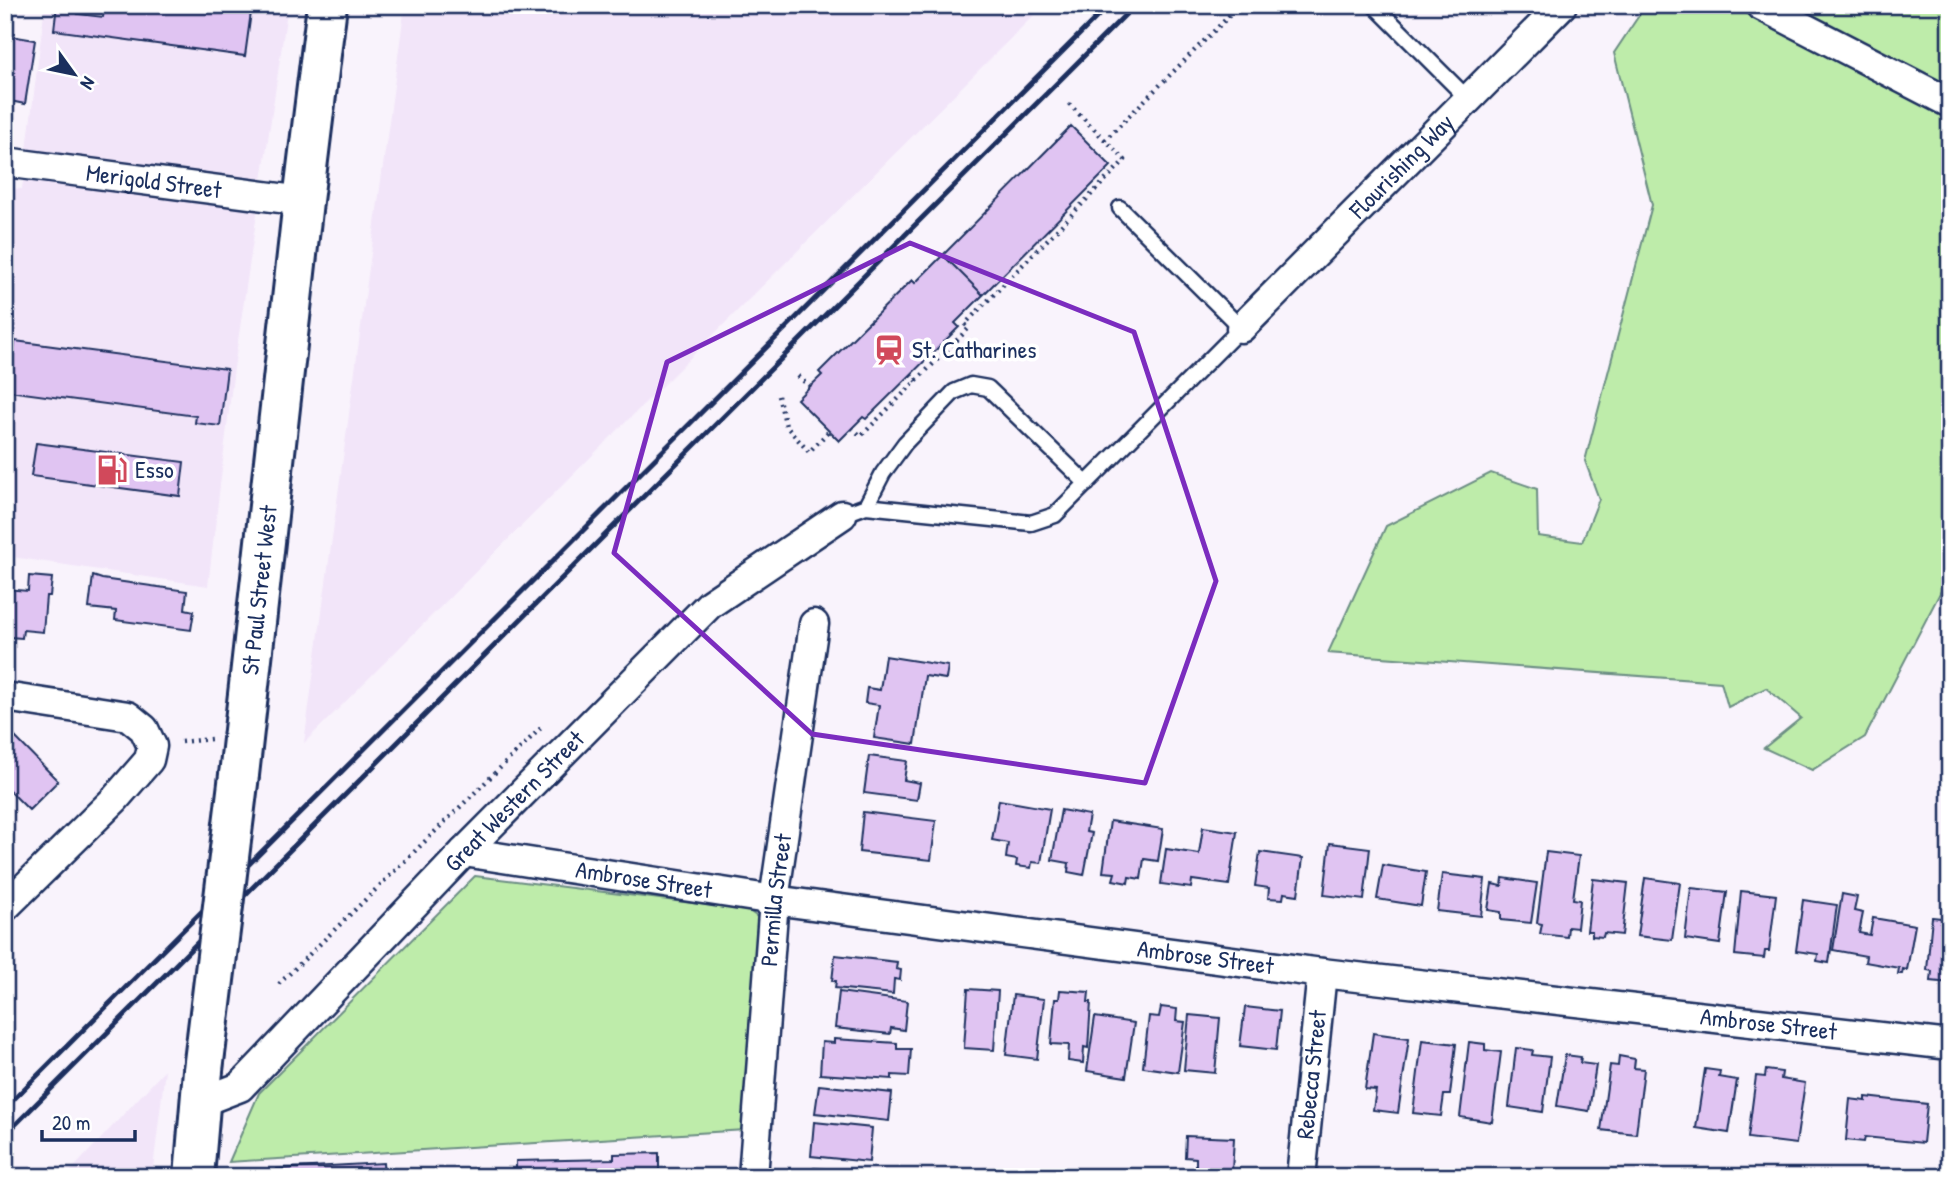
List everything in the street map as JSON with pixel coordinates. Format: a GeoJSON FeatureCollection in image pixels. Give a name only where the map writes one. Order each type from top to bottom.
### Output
{"type":"FeatureCollection","features":[{"type":"Feature","properties":{"kind":"main road","name":"St Paul Street West"},"geometry":{"type":"LineString","coordinates":[[194,1177],[202,1086],[327,5]]}},
{"type":"Feature","properties":{"kind":"street","name":"Flourishing Way"},"geometry":{"type":"LineString","coordinates":[[1241,328],[1562,5]]}},
{"type":"Feature","properties":{"kind":"street"},"geometry":{"type":"LineString","coordinates":[[1760,5],[1950,103]]}},
{"type":"Feature","properties":{"kind":"street","name":"Merigold Street"},"geometry":{"type":"LineString","coordinates":[[5,162],[303,201]]}},
{"type":"Feature","properties":{"kind":"street","name":"Great Western Street"},"geometry":{"type":"LineString","coordinates":[[202,1086],[240,1087],[464,852],[710,604],[854,510]]}},
{"type":"Feature","properties":{"kind":"street","name":"Permilla Street"},"geometry":{"type":"LineString","coordinates":[[753,1177],[774,900],[814,624]]}},
{"type":"Feature","properties":{"kind":"street"},"geometry":{"type":"LineString","coordinates":[[5,697],[128,716],[145,729],[152,746],[149,760],[115,799],[5,907]]}},
{"type":"Feature","properties":{"kind":"street","name":"Ambrose Street"},"geometry":{"type":"LineString","coordinates":[[464,852],[774,900],[1322,973],[1950,1045]]}},
{"type":"Feature","properties":{"kind":"street","name":"Rebecca Street"},"geometry":{"type":"LineString","coordinates":[[1301,1177],[1322,973]]}},
{"type":"Feature","properties":{"kind":"lane"},"geometry":{"type":"LineString","coordinates":[[1374,5],[1468,99]]}},
{"type":"Feature","properties":{"kind":"lane"},"geometry":{"type":"LineString","coordinates":[[854,510],[1031,523],[1055,515],[1241,328],[1120,208]]}},
{"type":"Feature","properties":{"kind":"lane"},"geometry":{"type":"LineString","coordinates":[[854,510],[905,443],[954,392],[971,385],[988,388],[1087,484]]}},
{"type":"Feature","properties":{"kind":"path"},"geometry":{"type":"LineString","coordinates":[[1105,140],[1237,6]]}},
{"type":"Feature","properties":{"kind":"path"},"geometry":{"type":"LineString","coordinates":[[852,428],[861,436],[969,328],[965,324],[1125,160],[1069,104]]}},
{"type":"Feature","properties":{"kind":"path"},"geometry":{"type":"LineString","coordinates":[[911,375],[917,381]]}},
{"type":"Feature","properties":{"kind":"path"},"geometry":{"type":"LineString","coordinates":[[798,376],[810,387]]}},
{"type":"Feature","properties":{"kind":"path"},"geometry":{"type":"LineString","coordinates":[[778,396],[786,426],[808,452],[830,431]]}},
{"type":"Feature","properties":{"kind":"path"},"geometry":{"type":"LineString","coordinates":[[279,984],[549,720]]}},
{"type":"Feature","properties":{"kind":"path"},"geometry":{"type":"LineString","coordinates":[[152,746],[244,735]]}},
{"type":"Feature","properties":{"kind":"highlighted area"},"geometry":{"type":"Polygon","coordinates":[[[910,243],[1134,332],[1216,581],[1145,783],[812,734],[614,553],[667,362],[910,243]]]}},
{"type":"Feature","properties":{"kind":"shaded area"},"geometry":{"type":"Polygon","coordinates":[[[45,5],[288,5],[234,368],[208,586],[5,556],[5,188],[22,189],[45,5]]]}},
{"type":"Feature","properties":{"kind":"shaded area"},"geometry":{"type":"Polygon","coordinates":[[[405,5],[1044,5],[304,743],[405,5]]]}},
{"type":"Feature","properties":{"kind":"shaded area"},"geometry":{"type":"Polygon","coordinates":[[[165,1070],[152,1177],[65,1177],[165,1070]]]}},
{"type":"Feature","properties":{"kind":"green space"},"geometry":{"type":"Polygon","coordinates":[[[1646,5],[1950,5],[1950,580],[1943,587],[1865,737],[1812,770],[1764,748],[1801,718],[1766,688],[1728,707],[1721,682],[1328,653],[1386,526],[1491,473],[1537,489],[1538,536],[1582,542],[1599,499],[1585,461],[1652,205],[1614,53],[1646,5]]]}},
{"type":"Feature","properties":{"kind":"green space"},"geometry":{"type":"Polygon","coordinates":[[[475,876],[748,910],[760,919],[745,1130],[229,1162],[259,1093],[475,876]]]}},
{"type":"Feature","properties":{"kind":"building"},"geometry":{"type":"Polygon","coordinates":[[[57,5],[80,5],[78,14],[103,17],[105,5],[252,5],[245,56],[54,30],[57,5]]]}},
{"type":"Feature","properties":{"kind":"building"},"geometry":{"type":"Polygon","coordinates":[[[5,35],[35,40],[25,104],[5,100],[5,35]]]}},
{"type":"Feature","properties":{"kind":"building"},"geometry":{"type":"Polygon","coordinates":[[[1071,126],[1111,166],[983,295],[943,255],[1071,126]]]}},
{"type":"Feature","properties":{"kind":"building"},"geometry":{"type":"Polygon","coordinates":[[[943,255],[983,295],[955,323],[959,327],[866,419],[863,417],[839,441],[797,399],[822,375],[819,372],[864,327],[912,280],[915,283],[943,255]]]}},
{"type":"Feature","properties":{"kind":"building"},"geometry":{"type":"Polygon","coordinates":[[[15,341],[227,369],[220,426],[195,423],[196,416],[8,391],[15,341]]]}},
{"type":"Feature","properties":{"kind":"building"},"geometry":{"type":"Polygon","coordinates":[[[36,443],[184,462],[180,496],[31,476],[36,443]]]}},
{"type":"Feature","properties":{"kind":"building"},"geometry":{"type":"Polygon","coordinates":[[[29,576],[52,578],[50,596],[46,596],[43,632],[23,630],[22,638],[9,637],[10,628],[5,628],[5,589],[28,591],[29,576]]]}},
{"type":"Feature","properties":{"kind":"building"},"geometry":{"type":"Polygon","coordinates":[[[93,576],[187,591],[185,609],[194,611],[191,630],[115,620],[116,611],[89,608],[93,576]]]}},
{"type":"Feature","properties":{"kind":"building"},"geometry":{"type":"Polygon","coordinates":[[[885,656],[948,666],[946,679],[925,676],[915,744],[874,738],[879,705],[865,703],[867,688],[880,690],[885,656]]]}},
{"type":"Feature","properties":{"kind":"building"},"geometry":{"type":"Polygon","coordinates":[[[14,736],[58,781],[29,810],[5,786],[5,744],[14,736]]]}},
{"type":"Feature","properties":{"kind":"building"},"geometry":{"type":"Polygon","coordinates":[[[869,756],[907,761],[904,780],[920,783],[917,800],[864,793],[869,756]]]}},
{"type":"Feature","properties":{"kind":"building"},"geometry":{"type":"Polygon","coordinates":[[[999,800],[1050,809],[1041,863],[1032,862],[1031,868],[1016,866],[1017,860],[1006,858],[1008,843],[992,840],[999,800]]]}},
{"type":"Feature","properties":{"kind":"building"},"geometry":{"type":"Polygon","coordinates":[[[1061,810],[1089,815],[1086,832],[1092,833],[1084,875],[1068,872],[1069,863],[1052,860],[1061,810]]]}},
{"type":"Feature","properties":{"kind":"building"},"geometry":{"type":"Polygon","coordinates":[[[863,812],[936,821],[931,860],[859,852],[863,812]]]}},
{"type":"Feature","properties":{"kind":"building"},"geometry":{"type":"Polygon","coordinates":[[[1110,821],[1163,829],[1158,861],[1144,859],[1141,879],[1129,877],[1128,883],[1113,880],[1115,873],[1103,872],[1110,821]]]}},
{"type":"Feature","properties":{"kind":"building"},"geometry":{"type":"Polygon","coordinates":[[[1203,827],[1237,832],[1229,885],[1192,880],[1191,888],[1161,884],[1166,849],[1199,854],[1203,827]]]}},
{"type":"Feature","properties":{"kind":"building"},"geometry":{"type":"Polygon","coordinates":[[[1330,843],[1370,848],[1364,900],[1324,895],[1330,843]]]}},
{"type":"Feature","properties":{"kind":"building"},"geometry":{"type":"Polygon","coordinates":[[[1260,852],[1303,858],[1298,895],[1284,893],[1283,899],[1268,898],[1269,888],[1255,886],[1260,852]]]}},
{"type":"Feature","properties":{"kind":"building"},"geometry":{"type":"Polygon","coordinates":[[[1546,852],[1579,856],[1573,899],[1580,900],[1577,928],[1568,927],[1567,937],[1540,934],[1542,924],[1537,923],[1546,852]]]}},
{"type":"Feature","properties":{"kind":"building"},"geometry":{"type":"Polygon","coordinates":[[[1383,865],[1426,872],[1421,906],[1377,899],[1383,865]]]}},
{"type":"Feature","properties":{"kind":"building"},"geometry":{"type":"Polygon","coordinates":[[[1442,874],[1485,879],[1481,916],[1437,911],[1442,874]]]}},
{"type":"Feature","properties":{"kind":"building"},"geometry":{"type":"Polygon","coordinates":[[[1503,878],[1537,883],[1531,923],[1501,920],[1501,912],[1488,910],[1492,884],[1502,886],[1503,878]]]}},
{"type":"Feature","properties":{"kind":"building"},"geometry":{"type":"Polygon","coordinates":[[[1645,878],[1680,883],[1672,940],[1637,936],[1645,878]]]}},
{"type":"Feature","properties":{"kind":"building"},"geometry":{"type":"Polygon","coordinates":[[[1593,879],[1628,883],[1622,935],[1604,933],[1603,937],[1592,936],[1592,931],[1587,931],[1593,879]]]}},
{"type":"Feature","properties":{"kind":"building"},"geometry":{"type":"Polygon","coordinates":[[[1691,888],[1727,892],[1720,944],[1685,939],[1691,888]]]}},
{"type":"Feature","properties":{"kind":"building"},"geometry":{"type":"Polygon","coordinates":[[[1741,891],[1776,895],[1769,951],[1765,951],[1764,958],[1735,955],[1741,891]]]}},
{"type":"Feature","properties":{"kind":"building"},"geometry":{"type":"Polygon","coordinates":[[[1842,894],[1857,897],[1854,911],[1863,913],[1859,933],[1870,935],[1873,918],[1915,925],[1907,970],[1903,969],[1902,974],[1898,974],[1899,968],[1865,962],[1866,956],[1833,950],[1842,894]]]}},
{"type":"Feature","properties":{"kind":"building"},"geometry":{"type":"Polygon","coordinates":[[[1803,900],[1837,905],[1829,963],[1817,961],[1818,954],[1796,951],[1803,900]]]}},
{"type":"Feature","properties":{"kind":"building"},"geometry":{"type":"Polygon","coordinates":[[[1932,917],[1950,919],[1950,983],[1931,981],[1932,971],[1927,970],[1932,917]]]}},
{"type":"Feature","properties":{"kind":"building"},"geometry":{"type":"Polygon","coordinates":[[[835,955],[897,962],[896,969],[901,970],[900,980],[894,979],[893,994],[835,988],[836,981],[832,981],[835,955]]]}},
{"type":"Feature","properties":{"kind":"building"},"geometry":{"type":"Polygon","coordinates":[[[968,989],[998,991],[994,1050],[964,1048],[968,989]]]}},
{"type":"Feature","properties":{"kind":"building"},"geometry":{"type":"Polygon","coordinates":[[[1060,990],[1089,992],[1088,1002],[1091,1002],[1088,1048],[1084,1047],[1083,1063],[1068,1061],[1069,1045],[1051,1044],[1055,999],[1059,999],[1060,990]]]}},
{"type":"Feature","properties":{"kind":"building"},"geometry":{"type":"Polygon","coordinates":[[[839,992],[907,1001],[904,1030],[891,1028],[890,1034],[835,1028],[839,992]]]}},
{"type":"Feature","properties":{"kind":"building"},"geometry":{"type":"Polygon","coordinates":[[[1013,995],[1044,999],[1037,1059],[1006,1055],[1013,995]]]}},
{"type":"Feature","properties":{"kind":"building"},"geometry":{"type":"Polygon","coordinates":[[[1161,1007],[1177,1009],[1176,1021],[1185,1022],[1178,1072],[1143,1067],[1149,1016],[1159,1017],[1161,1007]]]}},
{"type":"Feature","properties":{"kind":"building"},"geometry":{"type":"Polygon","coordinates":[[[1245,1007],[1280,1011],[1276,1050],[1240,1046],[1245,1007]]]}},
{"type":"Feature","properties":{"kind":"building"},"geometry":{"type":"Polygon","coordinates":[[[1189,1015],[1220,1018],[1215,1073],[1184,1070],[1189,1015]]]}},
{"type":"Feature","properties":{"kind":"building"},"geometry":{"type":"Polygon","coordinates":[[[1095,1017],[1134,1023],[1126,1077],[1087,1071],[1095,1017]]]}},
{"type":"Feature","properties":{"kind":"building"},"geometry":{"type":"Polygon","coordinates":[[[1373,1033],[1409,1038],[1398,1113],[1373,1110],[1376,1090],[1365,1089],[1373,1033]]]}},
{"type":"Feature","properties":{"kind":"building"},"geometry":{"type":"Polygon","coordinates":[[[834,1039],[897,1043],[897,1049],[911,1049],[909,1076],[892,1075],[892,1079],[820,1074],[822,1042],[834,1043],[834,1039]]]}},
{"type":"Feature","properties":{"kind":"building"},"geometry":{"type":"Polygon","coordinates":[[[1422,1040],[1456,1044],[1450,1095],[1444,1095],[1441,1116],[1413,1113],[1422,1040]]]}},
{"type":"Feature","properties":{"kind":"building"},"geometry":{"type":"Polygon","coordinates":[[[1469,1042],[1485,1044],[1485,1050],[1501,1052],[1492,1122],[1460,1117],[1469,1042]]]}},
{"type":"Feature","properties":{"kind":"building"},"geometry":{"type":"Polygon","coordinates":[[[1516,1048],[1533,1050],[1532,1055],[1550,1057],[1543,1112],[1509,1107],[1516,1048]]]}},
{"type":"Feature","properties":{"kind":"building"},"geometry":{"type":"Polygon","coordinates":[[[1565,1055],[1581,1057],[1580,1063],[1596,1065],[1589,1111],[1557,1106],[1565,1055]]]}},
{"type":"Feature","properties":{"kind":"building"},"geometry":{"type":"Polygon","coordinates":[[[1619,1056],[1635,1059],[1634,1068],[1644,1069],[1636,1134],[1601,1130],[1610,1065],[1618,1066],[1619,1056]]]}},
{"type":"Feature","properties":{"kind":"building"},"geometry":{"type":"Polygon","coordinates":[[[1705,1069],[1720,1071],[1719,1077],[1737,1080],[1729,1133],[1696,1128],[1705,1069]]]}},
{"type":"Feature","properties":{"kind":"building"},"geometry":{"type":"Polygon","coordinates":[[[1766,1070],[1782,1072],[1781,1079],[1805,1083],[1796,1144],[1748,1138],[1756,1076],[1765,1077],[1766,1070]]]}},
{"type":"Feature","properties":{"kind":"building"},"geometry":{"type":"Polygon","coordinates":[[[819,1085],[892,1093],[889,1121],[815,1113],[819,1085]]]}},
{"type":"Feature","properties":{"kind":"building"},"geometry":{"type":"Polygon","coordinates":[[[1866,1097],[1927,1104],[1923,1143],[1865,1137],[1864,1142],[1846,1140],[1850,1099],[1866,1101],[1866,1097]]]}},
{"type":"Feature","properties":{"kind":"building"},"geometry":{"type":"Polygon","coordinates":[[[814,1122],[872,1128],[869,1162],[811,1156],[814,1122]]]}},
{"type":"Feature","properties":{"kind":"building"},"geometry":{"type":"Polygon","coordinates":[[[1186,1136],[1234,1138],[1232,1171],[1196,1169],[1196,1158],[1185,1157],[1186,1136]]]}},
{"type":"Feature","properties":{"kind":"building"},"geometry":{"type":"Polygon","coordinates":[[[659,1153],[659,1177],[516,1177],[516,1161],[614,1159],[614,1154],[659,1153]]]}},
{"type":"Feature","properties":{"kind":"building"},"geometry":{"type":"Polygon","coordinates":[[[383,1163],[384,1177],[278,1177],[277,1169],[383,1163]]]}},
{"type":"Feature","properties":{"kind":"building"},"geometry":{"type":"Polygon","coordinates":[[[814,1168],[858,1172],[857,1177],[813,1177],[814,1168]]]}},
{"type":"Feature","properties":{"kind":"railway"},"geometry":{"type":"LineString","coordinates":[[5,1108],[1109,5]]}},
{"type":"Feature","properties":{"kind":"railway"},"geometry":{"type":"LineString","coordinates":[[5,1135],[1135,5]]}},
{"type":"Feature","properties":{"kind":"place","name":"St. Catharines"},"geometry":{"type":"Point","coordinates":[889,350]}},
{"type":"Feature","properties":{"kind":"place","name":"Esso"},"geometry":{"type":"Point","coordinates":[112,470]}}]}
